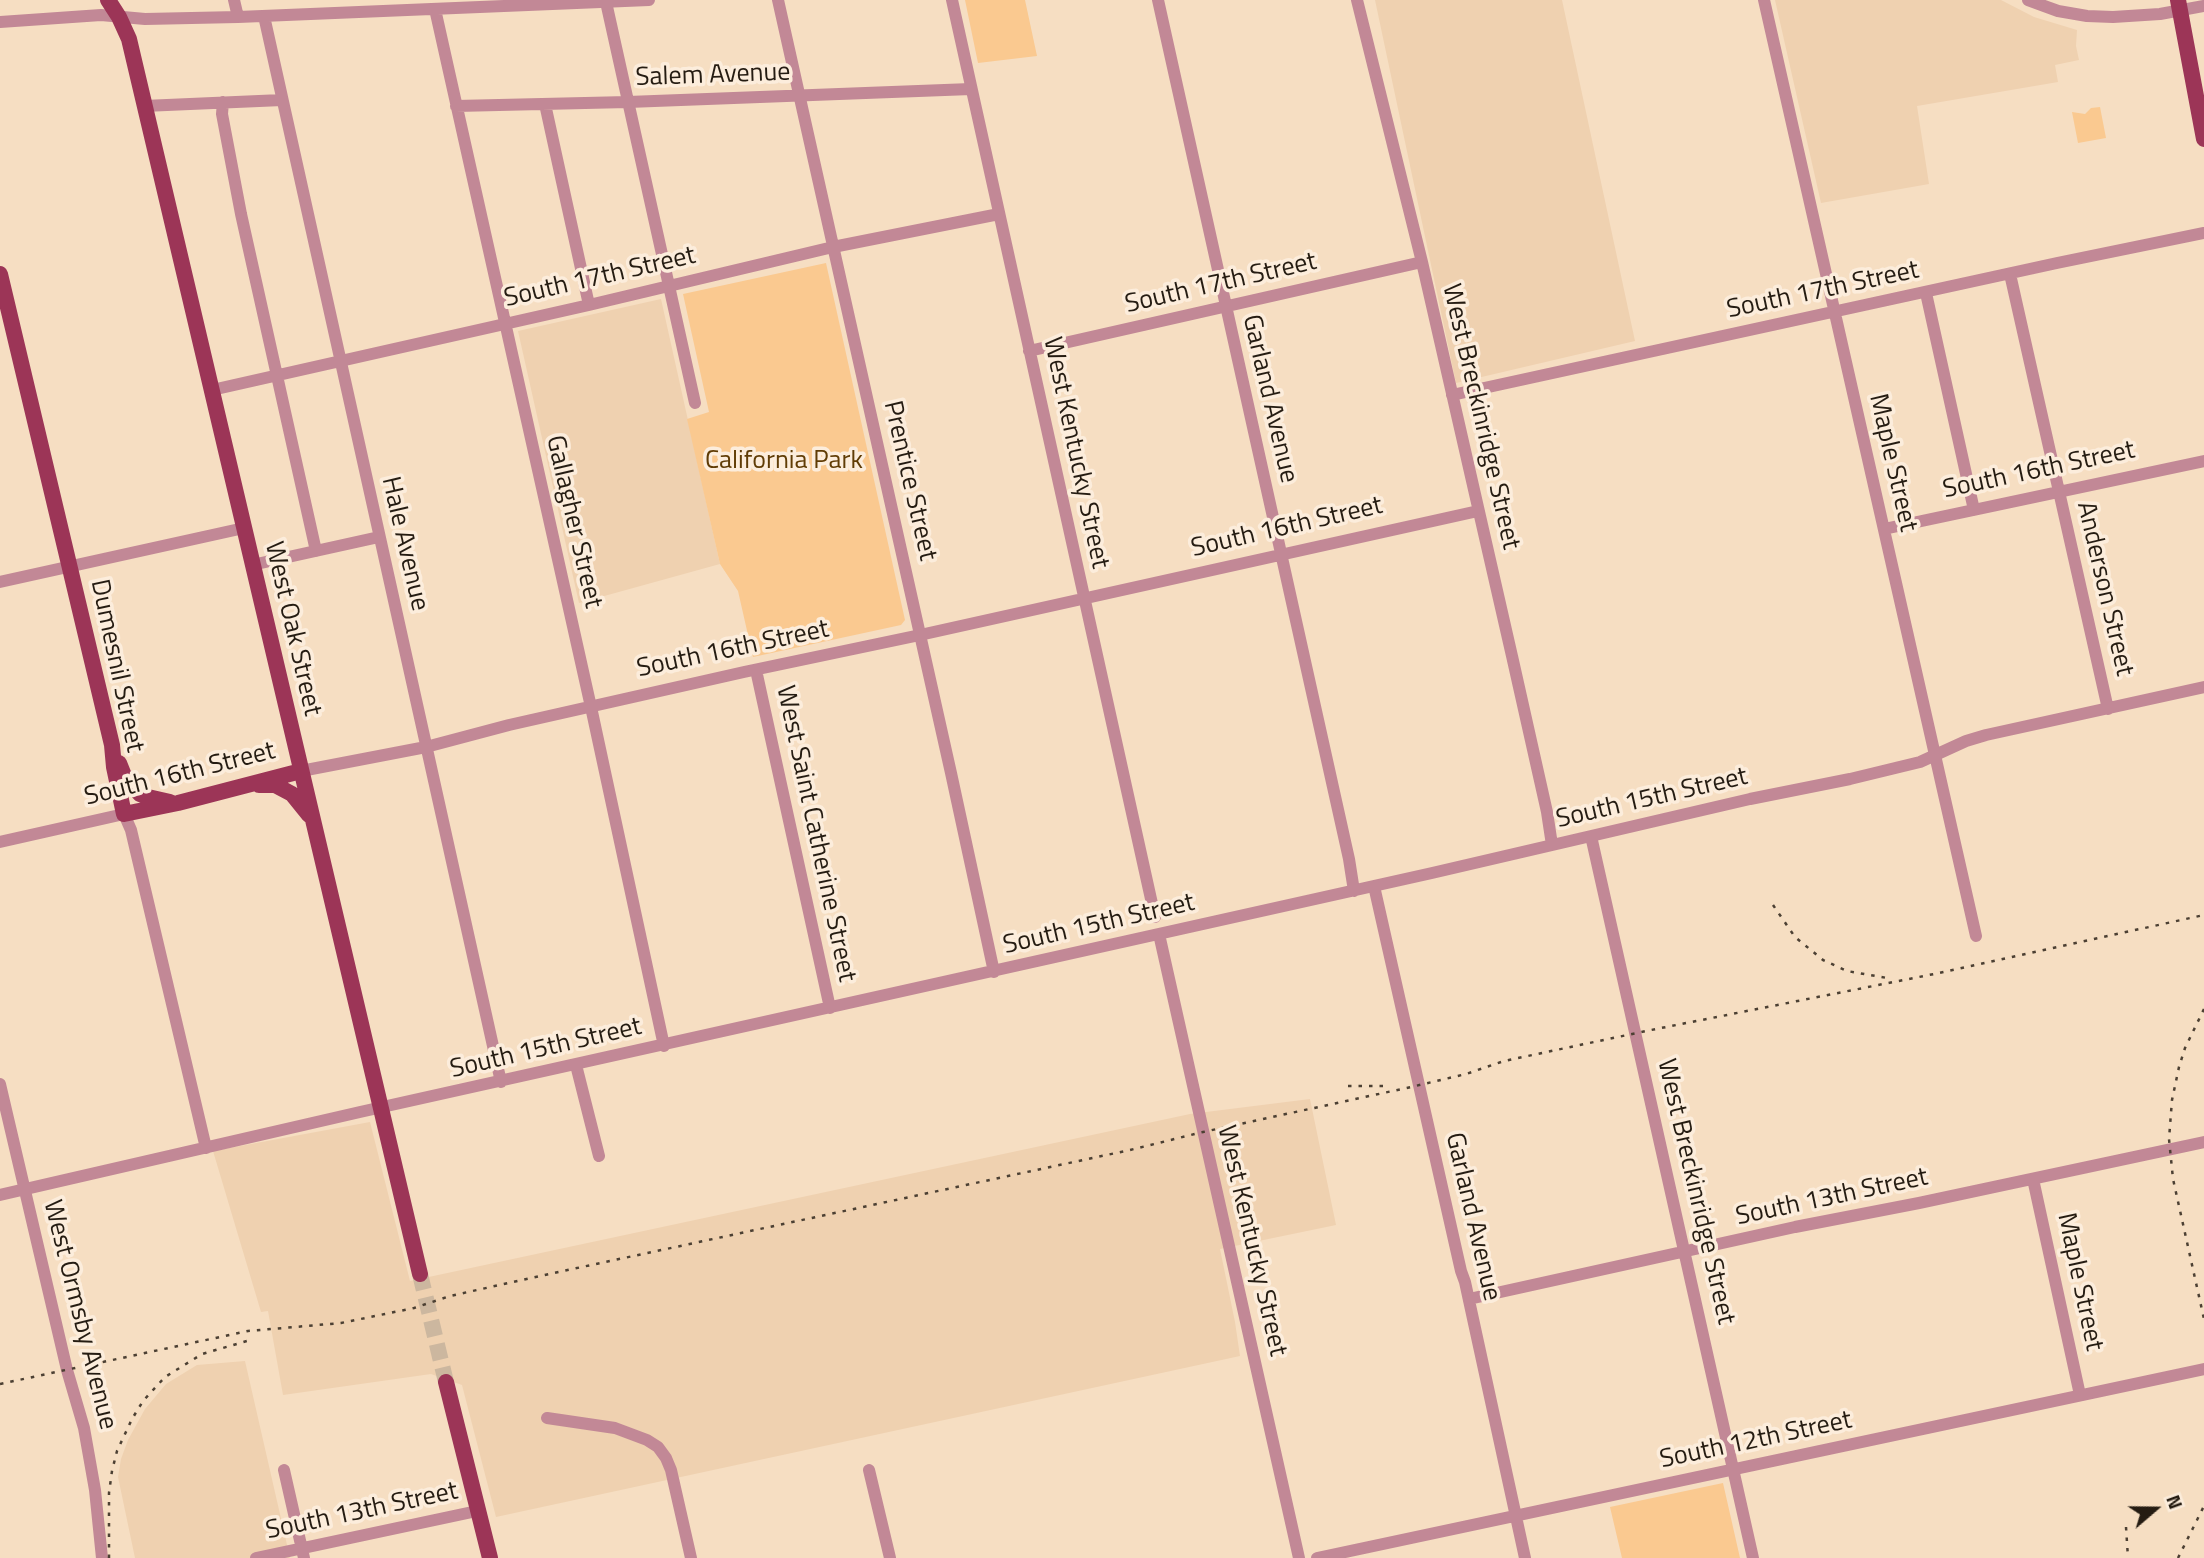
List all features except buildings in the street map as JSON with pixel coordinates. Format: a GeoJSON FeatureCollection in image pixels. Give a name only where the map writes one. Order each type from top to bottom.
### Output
{"type":"FeatureCollection","features":[{"type":"Feature","properties":{"kind":"main road","name":"West Oak Street"},"geometry":{"type":"LineString","coordinates":[[108,0],[129,38],[420,1274]]}},
{"type":"Feature","properties":{"kind":"main road"},"geometry":{"type":"LineString","coordinates":[[2179,6],[2204,139]]}},
{"type":"Feature","properties":{"kind":"main road","name":"Dumesnil Street"},"geometry":{"type":"LineString","coordinates":[[0,274],[112,745],[124,814]]}},
{"type":"Feature","properties":{"kind":"main road"},"geometry":{"type":"LineString","coordinates":[[112,745],[125,778],[132,787],[148,797],[178,803]]}},
{"type":"Feature","properties":{"kind":"main road","name":"South 16th Street"},"geometry":{"type":"LineString","coordinates":[[124,814],[252,785],[275,776],[300,771]]}},
{"type":"Feature","properties":{"kind":"main road"},"geometry":{"type":"LineString","coordinates":[[252,785],[275,785],[292,794],[312,820]]}},
{"type":"Feature","properties":{"kind":"main road"},"geometry":{"type":"LineString","coordinates":[[446,1382],[490,1558]]}},
{"type":"Feature","properties":{"kind":"street"},"geometry":{"type":"LineString","coordinates":[[234,0],[238,17]]}},
{"type":"Feature","properties":{"kind":"street"},"geometry":{"type":"LineString","coordinates":[[0,23],[101,15],[238,17],[399,5],[435,9],[649,0]]}},
{"type":"Feature","properties":{"kind":"street","name":"Prentice Street"},"geometry":{"type":"LineString","coordinates":[[778,0],[993,972]]}},
{"type":"Feature","properties":{"kind":"street","name":"West Kentucky Street"},"geometry":{"type":"LineString","coordinates":[[952,0],[1155,917]]}},
{"type":"Feature","properties":{"kind":"street","name":"Garland Avenue"},"geometry":{"type":"LineString","coordinates":[[1158,0],[1354,891]]}},
{"type":"Feature","properties":{"kind":"street","name":"West Breckinridge Street"},"geometry":{"type":"LineString","coordinates":[[1357,0],[1422,262],[1552,845]]}},
{"type":"Feature","properties":{"kind":"street","name":"Maple Street"},"geometry":{"type":"LineString","coordinates":[[1764,0],[1976,936]]}},
{"type":"Feature","properties":{"kind":"street"},"geometry":{"type":"LineString","coordinates":[[2028,0],[2058,11],[2087,16],[2134,17],[2179,6],[2204,6]]}},
{"type":"Feature","properties":{"kind":"street"},"geometry":{"type":"LineString","coordinates":[[606,2],[695,403]]}},
{"type":"Feature","properties":{"kind":"street","name":"Gallagher Street"},"geometry":{"type":"LineString","coordinates":[[435,9],[664,1046]]}},
{"type":"Feature","properties":{"kind":"street","name":"Hale Avenue"},"geometry":{"type":"LineString","coordinates":[[264,16],[501,1082]]}},
{"type":"Feature","properties":{"kind":"street","name":"Salem Avenue"},"geometry":{"type":"LineString","coordinates":[[456,106],[628,103],[971,89]]}},
{"type":"Feature","properties":{"kind":"street"},"geometry":{"type":"LineString","coordinates":[[144,106],[282,100]]}},
{"type":"Feature","properties":{"kind":"street"},"geometry":{"type":"LineString","coordinates":[[223,102],[222,114],[239,201],[316,551]]}},
{"type":"Feature","properties":{"kind":"street"},"geometry":{"type":"LineString","coordinates":[[545,104],[589,305]]}},
{"type":"Feature","properties":{"kind":"street","name":"South 17th Street"},"geometry":{"type":"LineString","coordinates":[[212,390],[833,247],[999,214]]}},
{"type":"Feature","properties":{"kind":"street","name":"South 17th Street"},"geometry":{"type":"LineString","coordinates":[[1452,395],[2204,233]]}},
{"type":"Feature","properties":{"kind":"street","name":"South 17th Street"},"geometry":{"type":"LineString","coordinates":[[1029,351],[1422,262]]}},
{"type":"Feature","properties":{"kind":"street","name":"Anderson Street"},"geometry":{"type":"LineString","coordinates":[[2010,274],[2108,709]]}},
{"type":"Feature","properties":{"kind":"street"},"geometry":{"type":"LineString","coordinates":[[1926,293],[1974,510]]}},
{"type":"Feature","properties":{"kind":"street","name":"South 16th Street"},"geometry":{"type":"LineString","coordinates":[[1884,529],[2204,461]]}},
{"type":"Feature","properties":{"kind":"street","name":"South 16th Street"},"geometry":{"type":"LineString","coordinates":[[300,771],[426,747],[591,706],[1478,511]]}},
{"type":"Feature","properties":{"kind":"street"},"geometry":{"type":"LineString","coordinates":[[0,582],[244,528]]}},
{"type":"Feature","properties":{"kind":"street"},"geometry":{"type":"LineString","coordinates":[[252,565],[379,537]]}},
{"type":"Feature","properties":{"kind":"street","name":"West Saint Catherine Street"},"geometry":{"type":"LineString","coordinates":[[756,670],[830,1008]]}},
{"type":"Feature","properties":{"kind":"street","name":"South 15th Street"},"geometry":{"type":"LineString","coordinates":[[0,1195],[1850,779],[1920,762],[1986,735],[2204,687]]}},
{"type":"Feature","properties":{"kind":"street","name":"South 16th Street"},"geometry":{"type":"LineString","coordinates":[[0,842],[124,814]]}},
{"type":"Feature","properties":{"kind":"street","name":"Dumesnil Street"},"geometry":{"type":"LineString","coordinates":[[124,814],[131,830],[206,1148]]}},
{"type":"Feature","properties":{"kind":"street","name":"West Breckinridge Street"},"geometry":{"type":"LineString","coordinates":[[1591,836],[1753,1558]]}},
{"type":"Feature","properties":{"kind":"street","name":"Garland Avenue"},"geometry":{"type":"LineString","coordinates":[[1374,886],[1469,1299],[1525,1558]]}},
{"type":"Feature","properties":{"kind":"street","name":"West Kentucky Street"},"geometry":{"type":"LineString","coordinates":[[1159,934],[1299,1558]]}},
{"type":"Feature","properties":{"kind":"street"},"geometry":{"type":"LineString","coordinates":[[576,1065],[598,1156]]}},
{"type":"Feature","properties":{"kind":"street","name":"West Ormsby Avenue"},"geometry":{"type":"LineString","coordinates":[[0,1084],[67,1370],[84,1428],[95,1490],[102,1558]]}},
{"type":"Feature","properties":{"kind":"street","name":"South 13th Street"},"geometry":{"type":"LineString","coordinates":[[1469,1299],[1795,1227],[2204,1142]]}},
{"type":"Feature","properties":{"kind":"street","name":"Maple Street"},"geometry":{"type":"LineString","coordinates":[[2033,1179],[2080,1395]]}},
{"type":"Feature","properties":{"kind":"street","name":"South 12th Street"},"geometry":{"type":"LineString","coordinates":[[1317,1558],[2204,1369]]}},
{"type":"Feature","properties":{"kind":"street"},"geometry":{"type":"LineString","coordinates":[[547,1418],[615,1428],[658,1447],[671,1470],[691,1558]]}},
{"type":"Feature","properties":{"kind":"street"},"geometry":{"type":"LineString","coordinates":[[284,1470],[303,1553]]}},
{"type":"Feature","properties":{"kind":"street"},"geometry":{"type":"LineString","coordinates":[[869,1470],[890,1558]]}},
{"type":"Feature","properties":{"kind":"street","name":"South 13th Street"},"geometry":{"type":"LineString","coordinates":[[256,1558],[303,1553],[477,1511]]}},
{"type":"Feature","properties":{"kind":"shaded area"},"geometry":{"type":"Polygon","coordinates":[[[1375,0],[1562,0],[1635,341],[1456,383],[1375,0]]]}},
{"type":"Feature","properties":{"kind":"shaded area"},"geometry":{"type":"Polygon","coordinates":[[[1775,0],[2001,0],[2034,17],[2077,30],[2079,60],[2055,65],[2058,82],[1917,106],[1929,184],[1821,203],[1775,0]]]}},
{"type":"Feature","properties":{"kind":"shaded area"},"geometry":{"type":"Polygon","coordinates":[[[661,299],[720,564],[579,603],[518,331],[661,299]]]}},
{"type":"Feature","properties":{"kind":"shaded area"},"geometry":{"type":"Polygon","coordinates":[[[1310,1099],[1336,1225],[1220,1249],[1240,1356],[496,1517],[462,1385],[431,1374],[283,1395],[268,1311],[261,1312],[213,1151],[370,1122],[410,1281],[1190,1114],[1310,1099]]]}},
{"type":"Feature","properties":{"kind":"shaded area"},"geometry":{"type":"Polygon","coordinates":[[[245,1361],[290,1558],[135,1558],[118,1477],[128,1440],[145,1409],[166,1384],[197,1365],[245,1361]]]}},
{"type":"Feature","properties":{"kind":"green space"},"geometry":{"type":"Polygon","coordinates":[[[965,0],[1025,0],[1037,56],[978,63],[965,0]]]}},
{"type":"Feature","properties":{"kind":"green space"},"geometry":{"type":"Polygon","coordinates":[[[2100,107],[2106,138],[2078,143],[2072,112],[2085,114],[2091,108],[2100,107]]]}},
{"type":"Feature","properties":{"kind":"green space","name":"California Park"},"geometry":{"type":"Polygon","coordinates":[[[826,263],[905,620],[901,625],[753,657],[738,591],[720,564],[687,419],[709,412],[683,294],[826,263]]]}},
{"type":"Feature","properties":{"kind":"green space"},"geometry":{"type":"Polygon","coordinates":[[[1723,1483],[1740,1558],[1622,1558],[1610,1507],[1723,1483]]]}},
{"type":"Feature","properties":{"kind":"tunnel"},"geometry":{"type":"LineString","coordinates":[[420,1274],[446,1382]]}},
{"type":"Feature","properties":{"kind":"railway"},"geometry":{"type":"LineString","coordinates":[[1773,905],[1795,937],[1823,960],[1847,971],[1887,978]]}},
{"type":"Feature","properties":{"kind":"railway"},"geometry":{"type":"LineString","coordinates":[[0,1384],[248,1331],[341,1323],[414,1308],[450,1296],[549,1274],[1411,1087],[1466,1074],[1504,1061],[1934,974],[2204,915]]}},
{"type":"Feature","properties":{"kind":"railway"},"geometry":{"type":"LineString","coordinates":[[2204,1009],[2179,1067],[2172,1100],[2169,1139],[2173,1179],[2204,1319]]}},
{"type":"Feature","properties":{"kind":"railway"},"geometry":{"type":"LineString","coordinates":[[1348,1086],[1385,1086]]}},
{"type":"Feature","properties":{"kind":"railway"},"geometry":{"type":"LineString","coordinates":[[109,1558],[109,1493],[112,1471],[117,1451],[143,1401],[165,1377],[202,1354],[247,1341]]}},
{"type":"Feature","properties":{"kind":"railway"},"geometry":{"type":"LineString","coordinates":[[2178,1558],[2204,1506]]}},
{"type":"Feature","properties":{"kind":"railway"},"geometry":{"type":"LineString","coordinates":[[2126,1527],[2128,1558]]}}]}
